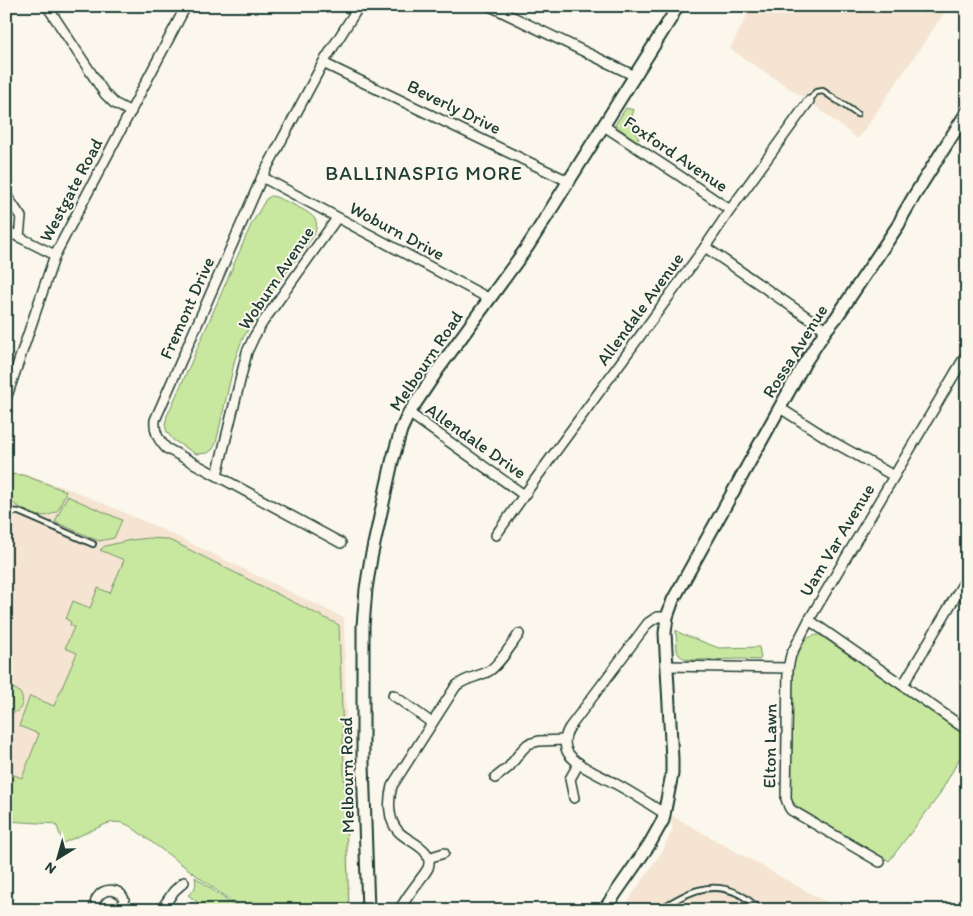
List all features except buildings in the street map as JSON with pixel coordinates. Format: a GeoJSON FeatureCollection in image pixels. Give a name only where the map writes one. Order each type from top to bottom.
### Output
{"type":"FeatureCollection","features":[{"type":"Feature","properties":{"kind":"street"},"geometry":{"type":"LineString","coordinates":[[47,6],[105,94],[114,103],[131,112]]}},
{"type":"Feature","properties":{"kind":"street","name":"Westgate Road"},"geometry":{"type":"LineString","coordinates":[[6,398],[10,378],[55,255],[186,6]]}},
{"type":"Feature","properties":{"kind":"street","name":"Fremont Drive"},"geometry":{"type":"LineString","coordinates":[[342,543],[166,448],[157,436],[155,420],[262,177],[323,63],[359,6]]}},
{"type":"Feature","properties":{"kind":"street"},"geometry":{"type":"LineString","coordinates":[[490,6],[635,76]]}},
{"type":"Feature","properties":{"kind":"street","name":"Melbourn Road"},"geometry":{"type":"LineString","coordinates":[[368,910],[363,764],[362,630],[371,558],[401,430],[409,413],[439,368],[528,246],[570,182],[677,6]]}},
{"type":"Feature","properties":{"kind":"street","name":"Beverly Drive"},"geometry":{"type":"LineString","coordinates":[[323,63],[570,182]]}},
{"type":"Feature","properties":{"kind":"street","name":"Allendale Avenue"},"geometry":{"type":"LineString","coordinates":[[496,535],[809,101]]}},
{"type":"Feature","properties":{"kind":"street","name":"Rossa Avenue"},"geometry":{"type":"LineString","coordinates":[[604,910],[656,834],[665,814],[672,774],[672,759],[665,633],[667,617],[673,600],[804,364],[898,224],[967,112]]}},
{"type":"Feature","properties":{"kind":"street","name":"Foxford Avenue"},"geometry":{"type":"LineString","coordinates":[[604,126],[730,210]]}},
{"type":"Feature","properties":{"kind":"street","name":"Woburn Drive"},"geometry":{"type":"LineString","coordinates":[[262,177],[490,299]]}},
{"type":"Feature","properties":{"kind":"street"},"geometry":{"type":"LineString","coordinates":[[6,195],[21,217],[19,237]]}},
{"type":"Feature","properties":{"kind":"street","name":"Woburn Avenue"},"geometry":{"type":"LineString","coordinates":[[217,475],[247,352],[254,337],[337,218]]}},
{"type":"Feature","properties":{"kind":"street"},"geometry":{"type":"LineString","coordinates":[[6,231],[55,255]]}},
{"type":"Feature","properties":{"kind":"street"},"geometry":{"type":"LineString","coordinates":[[705,247],[826,330]]}},
{"type":"Feature","properties":{"kind":"street","name":"Uam Var Avenue"},"geometry":{"type":"LineString","coordinates":[[809,620],[967,352]]}},
{"type":"Feature","properties":{"kind":"street","name":"Uam Var Avenue"},"geometry":{"type":"LineString","coordinates":[[780,408],[839,446],[894,476]]}},
{"type":"Feature","properties":{"kind":"street","name":"Allendale Drive"},"geometry":{"type":"LineString","coordinates":[[409,413],[524,495]]}},
{"type":"Feature","properties":{"kind":"street"},"geometry":{"type":"LineString","coordinates":[[903,685],[967,578]]}},
{"type":"Feature","properties":{"kind":"street"},"geometry":{"type":"LineString","coordinates":[[665,814],[628,787],[579,763],[566,749],[565,740],[576,718],[648,623],[658,617],[667,617]]}},
{"type":"Feature","properties":{"kind":"street"},"geometry":{"type":"LineString","coordinates":[[809,620],[967,730]]}},
{"type":"Feature","properties":{"kind":"street","name":"Elton Lawn"},"geometry":{"type":"LineString","coordinates":[[809,620],[790,655],[788,668],[786,795],[789,807],[791,810],[880,862]]}},
{"type":"Feature","properties":{"kind":"street"},"geometry":{"type":"LineString","coordinates":[[399,910],[428,868],[428,858],[421,847],[401,834],[393,825],[390,795],[392,786],[456,686],[495,666],[519,634]]}},
{"type":"Feature","properties":{"kind":"street"},"geometry":{"type":"LineString","coordinates":[[667,666],[788,668]]}},
{"type":"Feature","properties":{"kind":"street"},"geometry":{"type":"LineString","coordinates":[[393,695],[432,723]]}},
{"type":"Feature","properties":{"kind":"street"},"geometry":{"type":"LineString","coordinates":[[495,778],[509,767],[528,744],[542,740],[565,740]]}},
{"type":"Feature","properties":{"kind":"street"},"geometry":{"type":"LineString","coordinates":[[574,798],[570,779],[579,763]]}},
{"type":"Feature","properties":{"kind":"street"},"geometry":{"type":"LineString","coordinates":[[428,858],[444,853]]}},
{"type":"Feature","properties":{"kind":"street"},"geometry":{"type":"LineString","coordinates":[[161,910],[174,891],[184,882]]}},
{"type":"Feature","properties":{"kind":"street"},"geometry":{"type":"LineString","coordinates":[[94,910],[98,897],[110,890],[117,891],[124,899],[123,902]]}},
{"type":"Feature","properties":{"kind":"lane"},"geometry":{"type":"LineString","coordinates":[[809,101],[816,92],[823,90],[857,114]]}},
{"type":"Feature","properties":{"kind":"lane"},"geometry":{"type":"LineString","coordinates":[[6,511],[19,512],[94,544]]}},
{"type":"Feature","properties":{"kind":"lane"},"geometry":{"type":"LineString","coordinates":[[658,910],[695,890],[711,888],[727,889],[740,894],[761,910]]}},
{"type":"Feature","properties":{"kind":"shaded area"},"geometry":{"type":"Polygon","coordinates":[[[752,6],[882,6],[897,13],[901,7],[919,15],[923,6],[949,6],[858,139],[809,101],[730,49],[752,6]]]}},
{"type":"Feature","properties":{"kind":"shaded area"},"geometry":{"type":"Polygon","coordinates":[[[6,473],[23,474],[72,490],[157,527],[344,618],[350,910],[243,910],[122,822],[106,824],[63,843],[56,824],[6,821],[6,473]]]}},
{"type":"Feature","properties":{"kind":"shaded area"},"geometry":{"type":"Polygon","coordinates":[[[669,814],[840,910],[622,910],[663,850],[673,829],[669,814]]]}},
{"type":"Feature","properties":{"kind":"green space"},"geometry":{"type":"Polygon","coordinates":[[[626,108],[634,110],[632,121],[633,128],[639,139],[637,141],[615,125],[626,108]]]}},
{"type":"Feature","properties":{"kind":"green space"},"geometry":{"type":"Polygon","coordinates":[[[271,196],[297,207],[312,216],[316,223],[315,232],[277,285],[242,340],[235,359],[216,443],[208,453],[196,454],[173,440],[167,432],[165,425],[167,416],[251,225],[266,199],[271,196]]]}},
{"type":"Feature","properties":{"kind":"green space"},"geometry":{"type":"Polygon","coordinates":[[[6,474],[23,475],[66,491],[59,509],[46,516],[41,516],[21,508],[11,501],[6,493],[6,474]]]}},
{"type":"Feature","properties":{"kind":"green space"},"geometry":{"type":"Polygon","coordinates":[[[67,496],[122,520],[114,538],[99,541],[55,522],[67,496]]]}},
{"type":"Feature","properties":{"kind":"green space"},"geometry":{"type":"Polygon","coordinates":[[[149,538],[166,539],[176,543],[339,625],[349,910],[243,910],[130,826],[122,823],[113,822],[106,824],[63,843],[56,824],[6,821],[6,772],[22,778],[39,734],[19,726],[30,696],[54,706],[77,653],[65,648],[74,627],[66,619],[73,601],[90,608],[98,588],[110,593],[124,560],[100,550],[105,546],[149,538]]]}},
{"type":"Feature","properties":{"kind":"green space"},"geometry":{"type":"Polygon","coordinates":[[[676,630],[719,648],[759,647],[761,658],[759,660],[685,659],[677,651],[676,630]]]}},
{"type":"Feature","properties":{"kind":"green space"},"geometry":{"type":"Polygon","coordinates":[[[820,635],[967,736],[967,745],[938,797],[889,861],[799,808],[792,801],[790,789],[793,665],[802,644],[809,638],[820,635]]]}},
{"type":"Feature","properties":{"kind":"green space"},"geometry":{"type":"Polygon","coordinates":[[[6,687],[18,691],[22,701],[18,710],[6,714],[6,687]]]}},
{"type":"Feature","properties":{"kind":"green space"},"geometry":{"type":"Polygon","coordinates":[[[195,877],[240,910],[208,910],[188,895],[195,888],[195,877]]]}},
{"type":"Feature","properties":{"kind":"district","name":"BALLINASPIG MORE"},"geometry":{"type":"Point","coordinates":[424,173]}}]}
